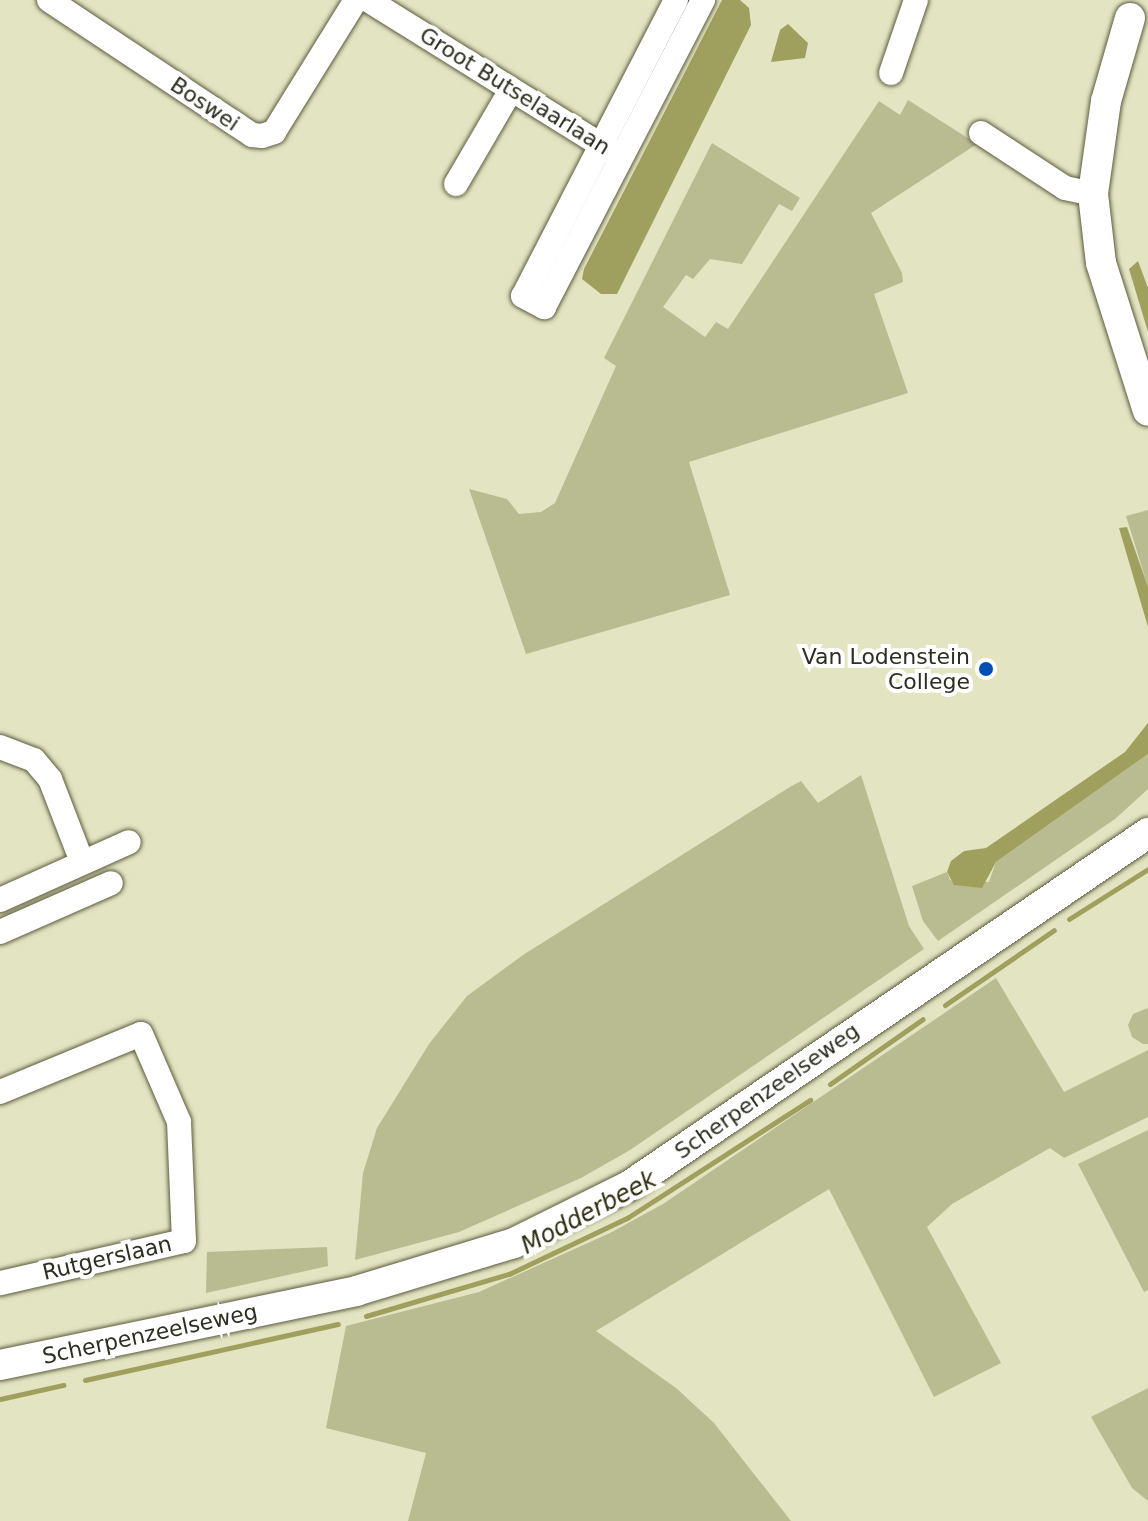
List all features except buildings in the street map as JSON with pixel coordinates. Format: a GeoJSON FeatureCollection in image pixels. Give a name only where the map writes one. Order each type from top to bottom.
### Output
{"type":"FeatureCollection","features":[{"type":"Feature","properties":{"kind":"main road"},"geometry":{"type":"LineString","coordinates":[[1137,21],[1104,124],[1093,194],[1101,263],[1148,411]]}},
{"type":"Feature","properties":{"kind":"main road","name":"Scherpenzeelseweg"},"geometry":{"type":"LineString","coordinates":[[0,1365],[356,1291],[514,1243],[629,1186],[1142,832]]}},
{"type":"Feature","properties":{"kind":"street","name":"Boswei"},"geometry":{"type":"LineString","coordinates":[[49,0],[252,135],[262,136],[274,132],[356,0]]}},
{"type":"Feature","properties":{"kind":"street","name":"Groot Butselaarlaan"},"geometry":{"type":"LineString","coordinates":[[368,0],[611,151]]}},
{"type":"Feature","properties":{"kind":"street"},"geometry":{"type":"LineString","coordinates":[[676,0],[611,151],[544,307],[523,296],[611,151],[703,0]]}},
{"type":"Feature","properties":{"kind":"street"},"geometry":{"type":"LineString","coordinates":[[891,73],[916,0]]}},
{"type":"Feature","properties":{"kind":"street"},"geometry":{"type":"LineString","coordinates":[[456,184],[511,90]]}},
{"type":"Feature","properties":{"kind":"street"},"geometry":{"type":"LineString","coordinates":[[981,133],[1065,188],[1093,194]]}},
{"type":"Feature","properties":{"kind":"street"},"geometry":{"type":"LineString","coordinates":[[0,747],[34,760],[50,779],[82,862]]}},
{"type":"Feature","properties":{"kind":"street"},"geometry":{"type":"LineString","coordinates":[[0,900],[129,842]]}},
{"type":"Feature","properties":{"kind":"street"},"geometry":{"type":"LineString","coordinates":[[0,932],[111,883]]}},
{"type":"Feature","properties":{"kind":"street","name":"Rutgerslaan"},"geometry":{"type":"LineString","coordinates":[[0,1092],[141,1034],[179,1122],[184,1241],[0,1283]]}},
{"type":"Feature","properties":{"kind":"green space"},"geometry":{"type":"Polygon","coordinates":[[[908,100],[977,144],[871,213],[902,273],[903,282],[874,294],[908,393],[689,462],[730,595],[526,654],[469,489],[507,499],[519,514],[541,512],[555,503],[616,366],[604,358],[712,143],[800,198],[792,211],[779,204],[742,264],[710,259],[693,279],[686,275],[663,307],[705,337],[716,322],[728,329],[879,101],[900,115],[908,100]]]}},
{"type":"Feature","properties":{"kind":"green space"},"geometry":{"type":"Polygon","coordinates":[[[1148,510],[1148,587],[1126,516],[1148,510]]]}},
{"type":"Feature","properties":{"kind":"green space"},"geometry":{"type":"Polygon","coordinates":[[[1148,754],[1148,789],[1115,819],[938,941],[923,921],[912,886],[947,872],[950,880],[989,882],[996,862],[1148,754]]]}},
{"type":"Feature","properties":{"kind":"green space"},"geometry":{"type":"Polygon","coordinates":[[[861,775],[909,926],[924,949],[630,1150],[581,1178],[459,1232],[355,1260],[363,1173],[377,1128],[429,1044],[467,996],[523,955],[790,787],[801,781],[818,803],[861,775]]]}},
{"type":"Feature","properties":{"kind":"green space"},"geometry":{"type":"Polygon","coordinates":[[[996,978],[1064,1092],[1148,1050],[1148,1117],[1064,1158],[1050,1148],[952,1204],[927,1227],[1001,1363],[934,1397],[829,1189],[596,1331],[676,1388],[714,1423],[791,1521],[408,1521],[426,1453],[326,1428],[346,1326],[479,1292],[610,1233],[663,1204],[996,978]]]}},
{"type":"Feature","properties":{"kind":"green space"},"geometry":{"type":"Polygon","coordinates":[[[1148,1008],[1148,1044],[1143,1044],[1132,1037],[1128,1025],[1133,1014],[1148,1008]]]}},
{"type":"Feature","properties":{"kind":"green space"},"geometry":{"type":"Polygon","coordinates":[[[1148,1130],[1148,1290],[1144,1292],[1078,1164],[1148,1130]]]}},
{"type":"Feature","properties":{"kind":"green space"},"geometry":{"type":"Polygon","coordinates":[[[327,1247],[328,1266],[206,1293],[207,1252],[327,1247]]]}},
{"type":"Feature","properties":{"kind":"green space"},"geometry":{"type":"Polygon","coordinates":[[[1148,1388],[1148,1501],[1132,1488],[1091,1417],[1148,1388]]]}},
{"type":"Feature","properties":{"kind":"shaded area"},"geometry":{"type":"Polygon","coordinates":[[[722,0],[740,0],[749,8],[751,25],[617,294],[601,294],[582,279],[584,269],[722,0]]]}},
{"type":"Feature","properties":{"kind":"shaded area"},"geometry":{"type":"Polygon","coordinates":[[[788,24],[808,43],[805,58],[771,62],[780,30],[788,24]]]}},
{"type":"Feature","properties":{"kind":"shaded area"},"geometry":{"type":"Polygon","coordinates":[[[1138,261],[1148,288],[1148,332],[1129,269],[1138,261]]]}},
{"type":"Feature","properties":{"kind":"shaded area"},"geometry":{"type":"Polygon","coordinates":[[[1127,527],[1148,587],[1148,627],[1119,528],[1127,527]]]}},
{"type":"Feature","properties":{"kind":"shaded area"},"geometry":{"type":"Polygon","coordinates":[[[1148,723],[1148,754],[996,862],[982,888],[954,885],[947,872],[951,861],[964,851],[986,848],[1125,752],[1148,723]]]}},
{"type":"Feature","properties":{"kind":"waterway","name":"Modderbeek"},"geometry":{"type":"LineString","coordinates":[[1069,919],[1148,869]]}},
{"type":"Feature","properties":{"kind":"waterway","name":"Modderbeek"},"geometry":{"type":"LineString","coordinates":[[945,1005],[1054,930]]}},
{"type":"Feature","properties":{"kind":"waterway","name":"Modderbeek"},"geometry":{"type":"LineString","coordinates":[[830,1084],[923,1019]]}},
{"type":"Feature","properties":{"kind":"waterway","name":"Modderbeek"},"geometry":{"type":"LineString","coordinates":[[366,1316],[509,1274],[627,1218],[810,1100]]}},
{"type":"Feature","properties":{"kind":"waterway","name":"Modderbeek"},"geometry":{"type":"LineString","coordinates":[[85,1380],[338,1324]]}},
{"type":"Feature","properties":{"kind":"waterway","name":"Modderbeek"},"geometry":{"type":"LineString","coordinates":[[0,1399],[63,1385]]}},
{"type":"Feature","properties":{"kind":"place","name":"Van Lodenstein College"},"geometry":{"type":"Point","coordinates":[986,669]}}]}
